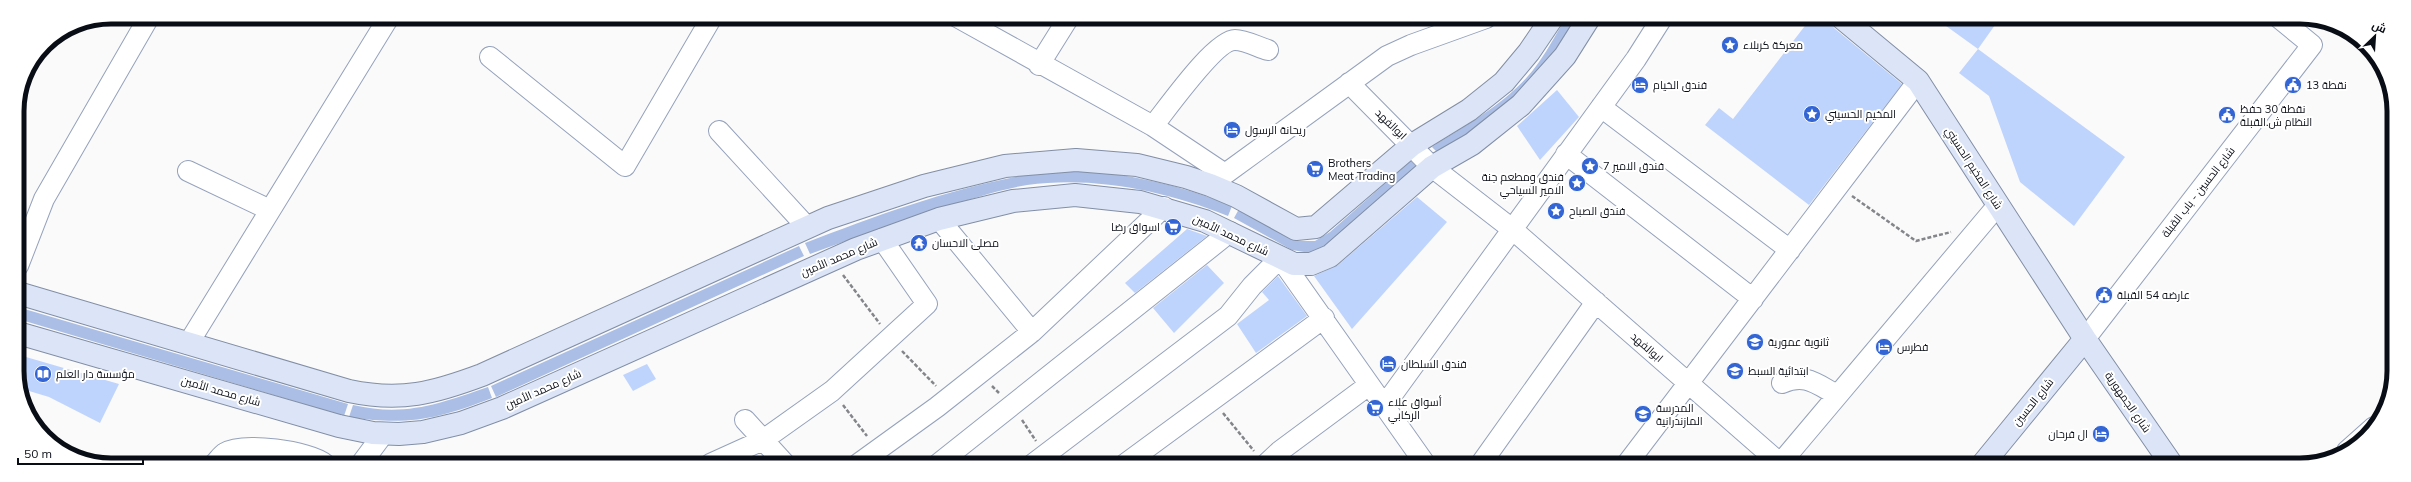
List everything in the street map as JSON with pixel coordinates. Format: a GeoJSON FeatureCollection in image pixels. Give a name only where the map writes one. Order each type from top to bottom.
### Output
{"type":"FeatureCollection","features":[{"type":"Feature","properties":{"kind":"main road"},"geometry":{"type":"LineString","coordinates":[[24,295],[349,391],[393,397],[429,393],[482,375],[807,227],[854,208],[968,174],[1041,162],[1076,160],[1137,165],[1186,177],[1218,180],[1248,202],[1291,227],[1310,229],[1321,225],[1412,145],[1469,110],[1504,82],[1529,52],[1548,24]]}},
{"type":"Feature","properties":{"kind":"main road","name":"شارع محمد الأمين"},"geometry":{"type":"LineString","coordinates":[[24,335],[339,426],[384,434],[399,434],[439,429],[502,408],[824,262],[882,239],[982,207],[1043,197],[1106,197],[1164,208],[1205,221],[1280,258],[1303,265],[1319,262],[1330,256],[1432,167],[1472,144],[1521,105],[1565,56],[1585,24]]}},
{"type":"Feature","properties":{"kind":"main road","name":"شارع المخيم الحسيني"},"geometry":{"type":"LineString","coordinates":[[1849,24],[1918,81],[2085,339]]}},
{"type":"Feature","properties":{"kind":"main road","name":"شارع الحسين"},"geometry":{"type":"LineString","coordinates":[[1988,458],[2085,339]]}},
{"type":"Feature","properties":{"kind":"main road","name":"شارع الجمهورية"},"geometry":{"type":"LineString","coordinates":[[2085,339],[2167,458]]}},
{"type":"Feature","properties":{"kind":"street"},"geometry":{"type":"LineString","coordinates":[[24,251],[44,199],[145,24]]}},
{"type":"Feature","properties":{"kind":"street"},"geometry":{"type":"LineString","coordinates":[[188,344],[385,24]]}},
{"type":"Feature","properties":{"kind":"street"},"geometry":{"type":"LineString","coordinates":[[490,58],[625,166],[708,24]]}},
{"type":"Feature","properties":{"kind":"street"},"geometry":{"type":"LineString","coordinates":[[969,24],[1040,65],[1153,126],[1218,180],[1349,83],[1399,51],[1470,24]]}},
{"type":"Feature","properties":{"kind":"street"},"geometry":{"type":"LineString","coordinates":[[1040,65],[1065,24]]}},
{"type":"Feature","properties":{"kind":"street"},"geometry":{"type":"LineString","coordinates":[[1384,406],[1601,107],[1658,24]]}},
{"type":"Feature","properties":{"kind":"street","name":"شارع الحسين - باب القبلة"},"geometry":{"type":"LineString","coordinates":[[2085,339],[2312,45],[2286,24]]}},
{"type":"Feature","properties":{"kind":"street"},"geometry":{"type":"LineString","coordinates":[[1153,126],[1209,56],[1223,43],[1235,40],[1268,50]]}},
{"type":"Feature","properties":{"kind":"street"},"geometry":{"type":"LineString","coordinates":[[1631,458],[1918,81]]}},
{"type":"Feature","properties":{"kind":"street","name":"ابوالفهد"},"geometry":{"type":"LineString","coordinates":[[1349,83],[1412,145],[1432,167],[1512,229],[1773,458]]}},
{"type":"Feature","properties":{"kind":"street"},"geometry":{"type":"LineString","coordinates":[[1601,107],[1790,250]]}},
{"type":"Feature","properties":{"kind":"street"},"geometry":{"type":"LineString","coordinates":[[719,131],[807,227]]}},
{"type":"Feature","properties":{"kind":"street"},"geometry":{"type":"LineString","coordinates":[[1566,154],[1753,299]]}},
{"type":"Feature","properties":{"kind":"street"},"geometry":{"type":"LineString","coordinates":[[188,171],[270,210]]}},
{"type":"Feature","properties":{"kind":"street"},"geometry":{"type":"LineString","coordinates":[[1785,458],[1998,205]]}},
{"type":"Feature","properties":{"kind":"street"},"geometry":{"type":"LineString","coordinates":[[868,458],[879,451],[1032,332],[1164,208]]}},
{"type":"Feature","properties":{"kind":"street"},"geometry":{"type":"LineString","coordinates":[[939,220],[1032,332]]}},
{"type":"Feature","properties":{"kind":"street"},"geometry":{"type":"LineString","coordinates":[[946,458],[1230,232]]}},
{"type":"Feature","properties":{"kind":"street"},"geometry":{"type":"LineString","coordinates":[[723,458],[763,440],[832,391],[927,304],[882,239]]}},
{"type":"Feature","properties":{"kind":"street"},"geometry":{"type":"LineString","coordinates":[[1041,458],[1228,316],[1252,286],[1280,258],[1324,318],[1421,458]]}},
{"type":"Feature","properties":{"kind":"street"},"geometry":{"type":"LineString","coordinates":[[1485,458],[1596,302]]}},
{"type":"Feature","properties":{"kind":"street"},"geometry":{"type":"LineString","coordinates":[[1133,458],[1324,318]]}},
{"type":"Feature","properties":{"kind":"street"},"geometry":{"type":"LineString","coordinates":[[1782,383],[1796,377],[1809,380],[1837,395]]}},
{"type":"Feature","properties":{"kind":"street"},"geometry":{"type":"LineString","coordinates":[[1262,458],[1280,451],[1370,385]]}},
{"type":"Feature","properties":{"kind":"street"},"geometry":{"type":"LineString","coordinates":[[745,420],[780,458]]}},
{"type":"Feature","properties":{"kind":"street"},"geometry":{"type":"LineString","coordinates":[[366,458],[384,434]]}},
{"type":"Feature","properties":{"kind":"street"},"geometry":{"type":"LineString","coordinates":[[220,458],[226,452],[256,447],[287,451],[307,458]]}},
{"type":"Feature","properties":{"kind":"path"},"geometry":{"type":"LineString","coordinates":[[1838,187],[1916,241],[1953,231]]}},
{"type":"Feature","properties":{"kind":"path"},"geometry":{"type":"LineString","coordinates":[[832,391],[879,451]]}},
{"type":"Feature","properties":{"kind":"path"},"geometry":{"type":"LineString","coordinates":[[1213,400],[1259,458]]}},
{"type":"Feature","properties":{"kind":"shaded area"},"geometry":{"type":"Polygon","coordinates":[[[1562,24],[1573,24],[1564,40],[1515,100],[1439,154],[1432,147],[1490,110],[1517,88],[1543,57],[1562,24]]]}},
{"type":"Feature","properties":{"kind":"shaded area"},"geometry":{"type":"Polygon","coordinates":[[[1414,158],[1420,165],[1321,249],[1310,253],[1292,250],[1234,218],[1239,209],[1299,241],[1315,241],[1330,232],[1414,158]]]}},
{"type":"Feature","properties":{"kind":"shaded area"},"geometry":{"type":"Polygon","coordinates":[[[1070,169],[1153,181],[1193,192],[1232,206],[1228,216],[1180,199],[1104,184],[1053,183],[1027,185],[939,209],[810,254],[805,243],[902,207],[935,197],[1002,180],[1036,173],[1070,169]]]}},
{"type":"Feature","properties":{"kind":"shaded area"},"geometry":{"type":"Polygon","coordinates":[[[799,246],[804,256],[496,397],[491,386],[799,246]]]}},
{"type":"Feature","properties":{"kind":"shaded area"},"geometry":{"type":"Polygon","coordinates":[[[24,309],[348,404],[344,416],[24,321],[24,309]]]}},
{"type":"Feature","properties":{"kind":"shaded area"},"geometry":{"type":"Polygon","coordinates":[[[488,387],[492,398],[439,416],[422,419],[389,421],[349,417],[353,405],[389,410],[422,407],[454,399],[488,387]]]}},
{"type":"Feature","properties":{"kind":"building","name":"المخيم الحسيني"},"geometry":{"type":"Polygon","coordinates":[[[1806,24],[1832,24],[1834,28],[1902,84],[1809,205],[1705,125],[1719,108],[1733,119],[1806,24]]]}},
{"type":"Feature","properties":{"kind":"building"},"geometry":{"type":"Polygon","coordinates":[[[1943,24],[1996,24],[1978,49],[1943,24]]]}},
{"type":"Feature","properties":{"kind":"building"},"geometry":{"type":"Polygon","coordinates":[[[1978,49],[2125,157],[2074,226],[2020,182],[1989,96],[1959,73],[1978,49]]]}},
{"type":"Feature","properties":{"kind":"building"},"geometry":{"type":"Polygon","coordinates":[[[1557,90],[1579,117],[1540,160],[1517,126],[1557,90]]]}},
{"type":"Feature","properties":{"kind":"building"},"geometry":{"type":"Polygon","coordinates":[[[1417,197],[1447,222],[1352,329],[1314,276],[1338,265],[1417,197]]]}},
{"type":"Feature","properties":{"kind":"building"},"geometry":{"type":"Polygon","coordinates":[[[1187,229],[1207,236],[1135,293],[1125,283],[1187,229]]]}},
{"type":"Feature","properties":{"kind":"building"},"geometry":{"type":"Polygon","coordinates":[[[1207,265],[1224,283],[1174,333],[1153,308],[1207,265]]]}},
{"type":"Feature","properties":{"kind":"building"},"geometry":{"type":"Polygon","coordinates":[[[1278,276],[1307,316],[1256,353],[1237,324],[1269,300],[1262,292],[1278,276]]]}},
{"type":"Feature","properties":{"kind":"building"},"geometry":{"type":"Polygon","coordinates":[[[26,357],[119,384],[100,423],[49,397],[26,390],[24,361],[26,357]]]}},
{"type":"Feature","properties":{"kind":"building"},"geometry":{"type":"Polygon","coordinates":[[[647,364],[656,379],[633,391],[623,375],[647,364]]]}},
{"type":"Feature","properties":{"kind":"place","name":"معركة كربلاء"},"geometry":{"type":"Point","coordinates":[1730,45]}},
{"type":"Feature","properties":{"kind":"place","name":"فندق الخيام"},"geometry":{"type":"Point","coordinates":[1640,85]}},
{"type":"Feature","properties":{"kind":"place","name":"نقطة 13"},"geometry":{"type":"Point","coordinates":[2293,85]}},
{"type":"Feature","properties":{"kind":"place","name":"المخيم الحسيني"},"geometry":{"type":"Point","coordinates":[1812,114]}},
{"type":"Feature","properties":{"kind":"place","name":"نقطة 30 حفظ النظام ش.القبلة"},"geometry":{"type":"Point","coordinates":[2227,115]}},
{"type":"Feature","properties":{"kind":"place","name":"ريحانة الرسول"},"geometry":{"type":"Point","coordinates":[1232,130]}},
{"type":"Feature","properties":{"kind":"place","name":"فندق الامير 7"},"geometry":{"type":"Point","coordinates":[1590,166]}},
{"type":"Feature","properties":{"kind":"place","name":"Brothers Meat Trading"},"geometry":{"type":"Point","coordinates":[1315,169]}},
{"type":"Feature","properties":{"kind":"place","name":"فندق ومطعم جنة الامير السياحي"},"geometry":{"type":"Point","coordinates":[1577,183]}},
{"type":"Feature","properties":{"kind":"place","name":"فندق الصباح"},"geometry":{"type":"Point","coordinates":[1556,211]}},
{"type":"Feature","properties":{"kind":"place","name":"اسواق رضا"},"geometry":{"type":"Point","coordinates":[1173,227]}},
{"type":"Feature","properties":{"kind":"place","name":"مصلى الاحسان"},"geometry":{"type":"Point","coordinates":[919,243]}},
{"type":"Feature","properties":{"kind":"place","name":"عارضه 54 القبلة"},"geometry":{"type":"Point","coordinates":[2104,295]}},
{"type":"Feature","properties":{"kind":"place","name":"ثانوية عمورية"},"geometry":{"type":"Point","coordinates":[1755,342]}},
{"type":"Feature","properties":{"kind":"place","name":"فطرس"},"geometry":{"type":"Point","coordinates":[1884,347]}},
{"type":"Feature","properties":{"kind":"place","name":"فندق السلطان"},"geometry":{"type":"Point","coordinates":[1388,364]}},
{"type":"Feature","properties":{"kind":"place","name":"ابتدائية السبط"},"geometry":{"type":"Point","coordinates":[1735,371]}},
{"type":"Feature","properties":{"kind":"place","name":"مؤسسة دار العلم"},"geometry":{"type":"Point","coordinates":[43,374]}},
{"type":"Feature","properties":{"kind":"place","name":"أسواق علاء الركابي"},"geometry":{"type":"Point","coordinates":[1375,408]}},
{"type":"Feature","properties":{"kind":"place","name":"المدرسة المازندرانية"},"geometry":{"type":"Point","coordinates":[1643,414]}},
{"type":"Feature","properties":{"kind":"place","name":"ال فرحان"},"geometry":{"type":"Point","coordinates":[2101,434]}}]}
